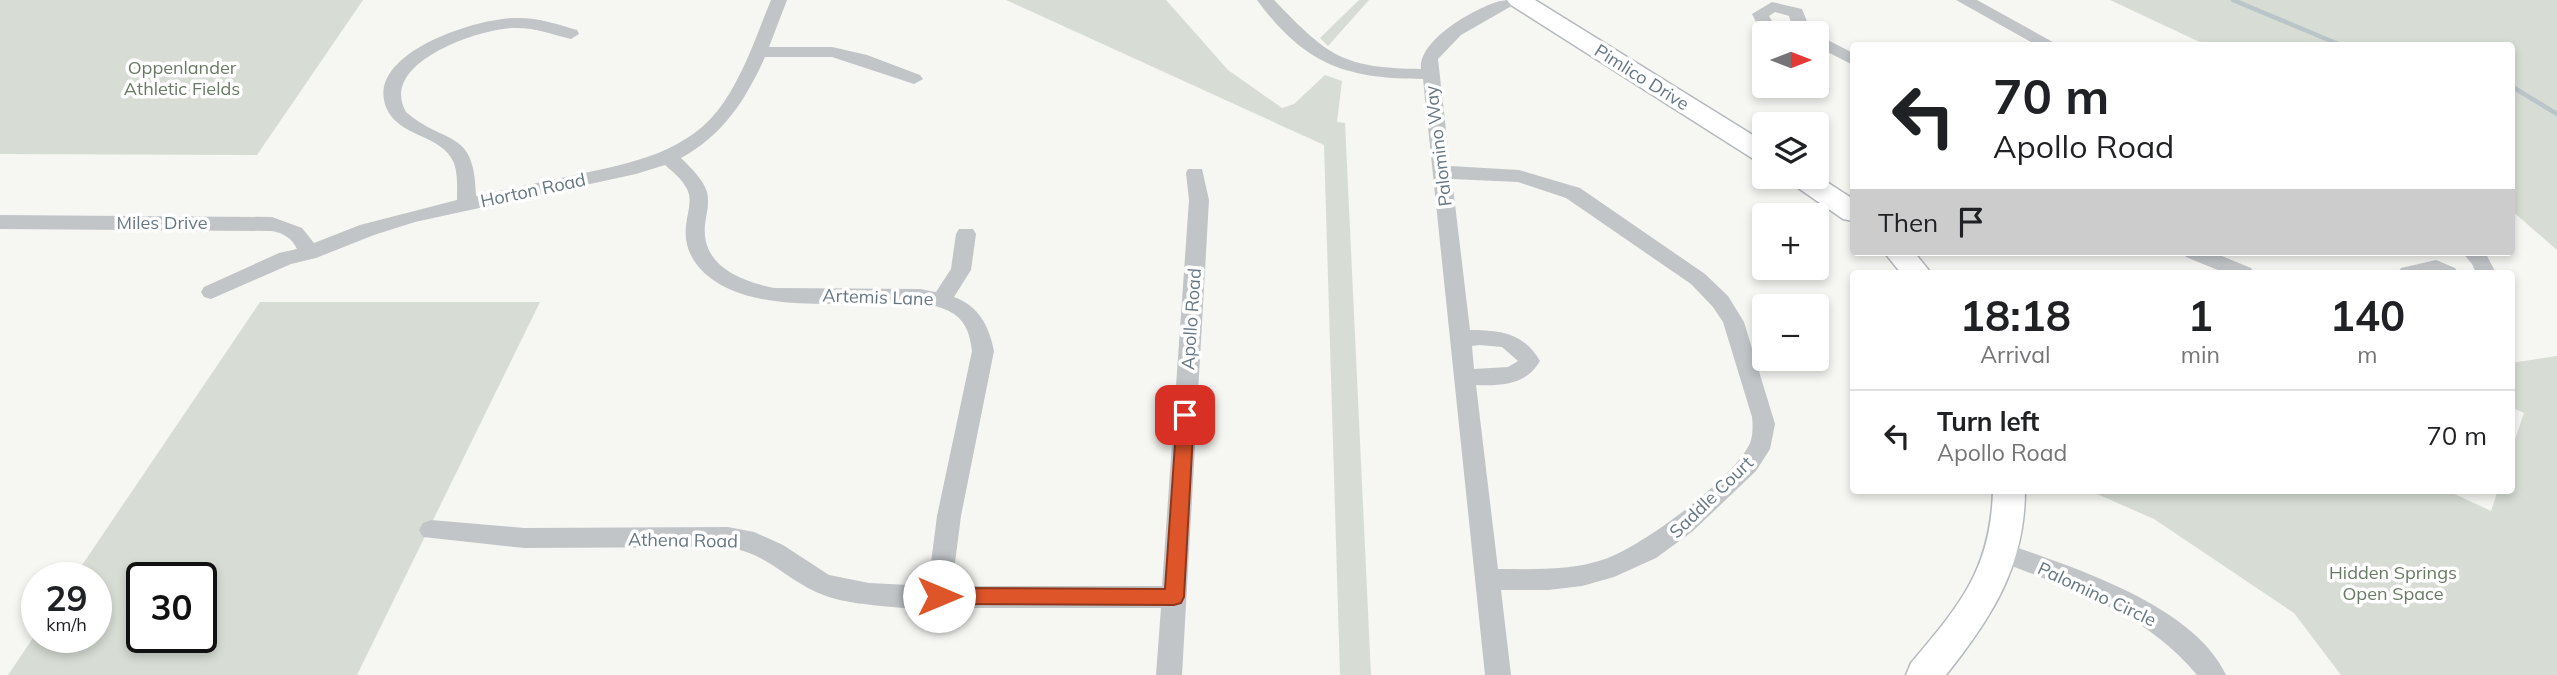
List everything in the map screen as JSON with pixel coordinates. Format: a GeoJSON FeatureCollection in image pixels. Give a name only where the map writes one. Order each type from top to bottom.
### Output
{"type":"FeatureCollection","features":[{"type":"Feature","properties":{"kind":"street","name":"Horton Road"},"geometry":{"type":"LineString","coordinates":[[211,292],[286,258],[309,253],[379,226],[636,168],[669,157],[703,137],[727,115],[758,52],[779,0]]}},
{"type":"Feature","properties":{"kind":"street"},"geometry":{"type":"LineString","coordinates":[[1265,0],[1309,46],[1333,62],[1371,73],[1429,74]]}},
{"type":"Feature","properties":{"kind":"street","name":"Palomino Way"},"geometry":{"type":"LineString","coordinates":[[1498,675],[1429,59],[1436,46],[1449,35],[1517,0]]}},
{"type":"Feature","properties":{"kind":"street","name":"Pimlico Drive"},"geometry":{"type":"LineString","coordinates":[[1517,0],[1752,147]]}},
{"type":"Feature","properties":{"kind":"street"},"geometry":{"type":"LineString","coordinates":[[1964,0],[2044,42]]}},
{"type":"Feature","properties":{"kind":"street"},"geometry":{"type":"LineString","coordinates":[[467,204],[464,167],[456,150],[436,134],[409,123],[397,112],[392,95],[399,76],[415,59],[432,47],[475,29],[528,23],[571,34]]}},
{"type":"Feature","properties":{"kind":"street"},"geometry":{"type":"LineString","coordinates":[[1829,46],[1850,58]]}},
{"type":"Feature","properties":{"kind":"street"},"geometry":{"type":"LineString","coordinates":[[758,52],[822,52],[846,55],[914,79]]}},
{"type":"Feature","properties":{"kind":"street","name":"Artemis Lane"},"geometry":{"type":"LineString","coordinates":[[669,157],[696,188],[700,201],[696,241],[703,260],[714,273],[730,283],[751,291],[774,295],[908,295],[942,299],[960,307],[973,319],[981,334],[983,351],[949,516],[939,596]]}},
{"type":"Feature","properties":{"kind":"street","name":"Saddle Court"},"geometry":{"type":"LineString","coordinates":[[1441,172],[1519,176],[1573,192],[1698,279],[1716,295],[1732,316],[1761,410],[1764,431],[1759,448],[1749,464],[1683,528],[1647,552],[1617,567],[1584,575],[1556,579],[1487,580]]}},
{"type":"Feature","properties":{"kind":"street","name":"Apollo Road"},"geometry":{"type":"LineString","coordinates":[[1169,675],[1199,200],[1195,173]]}},
{"type":"Feature","properties":{"kind":"street"},"geometry":{"type":"LineString","coordinates":[[1820,189],[1850,207]]}},
{"type":"Feature","properties":{"kind":"street","name":"Miles Drive"},"geometry":{"type":"LineString","coordinates":[[0,222],[261,223],[290,228],[299,234],[309,253]]}},
{"type":"Feature","properties":{"kind":"street"},"geometry":{"type":"LineString","coordinates":[[942,299],[961,270],[966,234]]}},
{"type":"Feature","properties":{"kind":"street"},"geometry":{"type":"LineString","coordinates":[[1902,256],[1914,270]]}},
{"type":"Feature","properties":{"kind":"street"},"geometry":{"type":"LineString","coordinates":[[2203,256],[2237,270]]}},
{"type":"Feature","properties":{"kind":"street"},"geometry":{"type":"LineString","coordinates":[[2418,270],[2439,264]]}},
{"type":"Feature","properties":{"kind":"street"},"geometry":{"type":"LineString","coordinates":[[1460,338],[1502,338],[1524,349],[1529,361],[1525,369],[1515,375],[1464,377]]}},
{"type":"Feature","properties":{"kind":"street"},"geometry":{"type":"LineString","coordinates":[[1924,675],[1979,602],[2004,553],[2009,521],[2009,494]]}},
{"type":"Feature","properties":{"kind":"street","name":"Athena Road"},"geometry":{"type":"LineString","coordinates":[[431,530],[524,538],[728,537],[754,542],[775,552],[823,584],[890,597],[1174,597]]}},
{"type":"Feature","properties":{"kind":"street","name":"Palomino Circle"},"geometry":{"type":"LineString","coordinates":[[2004,553],[2127,604],[2151,617],[2171,631],[2213,675]]}},
{"type":"Feature","properties":{"kind":"green space","name":"Oppenlander Athletic Fields"},"geometry":{"type":"Polygon","coordinates":[[[0,0],[363,0],[257,155],[0,154],[0,0]]]}},
{"type":"Feature","properties":{"kind":"green space"},"geometry":{"type":"Polygon","coordinates":[[[1006,0],[1166,0],[1228,70],[1282,108],[1294,104],[1325,75],[1342,81],[1337,122],[1345,123],[1371,675],[1340,675],[1324,145],[1006,0]]]}},
{"type":"Feature","properties":{"kind":"green space"},"geometry":{"type":"Polygon","coordinates":[[[1359,0],[1369,0],[1328,46],[1320,38],[1359,0]]]}},
{"type":"Feature","properties":{"kind":"green space"},"geometry":{"type":"Polygon","coordinates":[[[2110,0],[2557,0],[2557,250],[2515,213],[2515,42],[2200,42],[2110,0]]]}},
{"type":"Feature","properties":{"kind":"green space"},"geometry":{"type":"Polygon","coordinates":[[[260,302],[540,302],[357,675],[8,675],[23,653],[112,653],[112,562],[84,562],[260,302]]]}},
{"type":"Feature","properties":{"kind":"green space","name":"Hidden Springs Open Space"},"geometry":{"type":"Polygon","coordinates":[[[2557,356],[2557,675],[2341,675],[2294,613],[2154,519],[2097,494],[2455,494],[2491,511],[2497,494],[2515,494],[2515,439],[2524,413],[2515,409],[2515,362],[2557,356]]]}},
{"type":"Feature","properties":{"kind":"waterway"},"geometry":{"type":"LineString","coordinates":[[2233,0],[2333,42]]}},
{"type":"Feature","properties":{"kind":"waterway"},"geometry":{"type":"LineString","coordinates":[[2515,88],[2557,114]]}},
{"type":"Feature","properties":{"kind":"route"},"geometry":{"type":"LineString","coordinates":[[939,596],[1174,597],[1185,415]]}}]}
